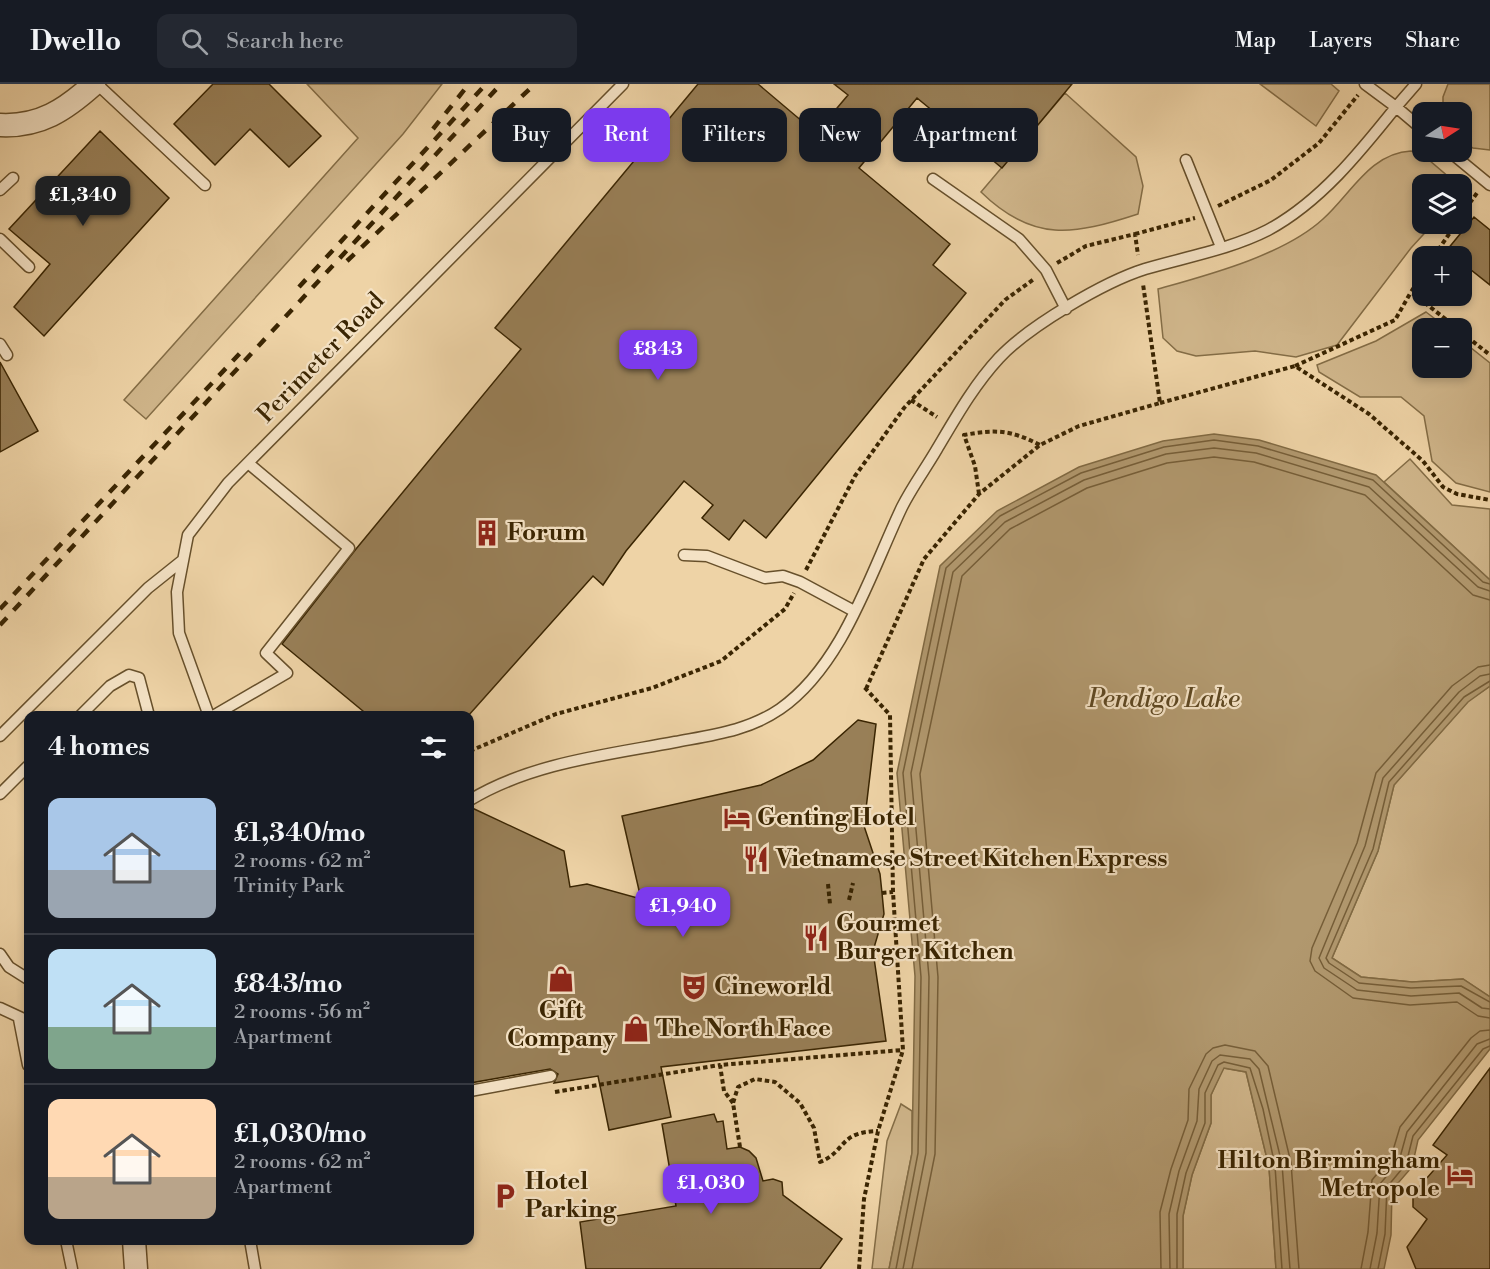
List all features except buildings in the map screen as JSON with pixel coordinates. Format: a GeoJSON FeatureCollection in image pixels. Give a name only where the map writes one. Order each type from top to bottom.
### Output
{"type":"FeatureCollection","features":[{"type":"Feature","properties":{"kind":"street"},"geometry":{"type":"LineString","coordinates":[[0,125],[37,123],[70,106],[95,84]]}},
{"type":"Feature","properties":{"kind":"street"},"geometry":{"type":"LineString","coordinates":[[136,1245],[136,1269]]}},
{"type":"Feature","properties":{"kind":"lane"},"geometry":{"type":"LineString","coordinates":[[95,84],[205,185]]}},
{"type":"Feature","properties":{"kind":"lane","name":"Perimeter Road"},"geometry":{"type":"LineString","coordinates":[[209,711],[179,633],[177,592],[188,534],[228,483],[622,84]]}},
{"type":"Feature","properties":{"kind":"lane"},"geometry":{"type":"LineString","coordinates":[[1365,84],[1412,121]]}},
{"type":"Feature","properties":{"kind":"lane"},"geometry":{"type":"LineString","coordinates":[[474,798],[486,790],[530,773],[579,760],[737,731],[762,720],[797,696],[821,671],[854,611],[905,503],[977,385],[1001,356],[1032,330],[1066,309],[1141,270],[1221,247],[1269,229],[1297,210],[1347,166],[1416,84]]}},
{"type":"Feature","properties":{"kind":"lane"},"geometry":{"type":"LineString","coordinates":[[1186,160],[1221,247]]}},
{"type":"Feature","properties":{"kind":"lane"},"geometry":{"type":"LineString","coordinates":[[1460,162],[1486,189]]}},
{"type":"Feature","properties":{"kind":"lane"},"geometry":{"type":"LineString","coordinates":[[0,190],[13,178]]}},
{"type":"Feature","properties":{"kind":"lane"},"geometry":{"type":"LineString","coordinates":[[933,179],[1019,239],[1046,270],[1066,309]]}},
{"type":"Feature","properties":{"kind":"lane"},"geometry":{"type":"LineString","coordinates":[[0,239],[29,267]]}},
{"type":"Feature","properties":{"kind":"lane"},"geometry":{"type":"LineString","coordinates":[[0,344],[7,356]]}},
{"type":"Feature","properties":{"kind":"lane"},"geometry":{"type":"LineString","coordinates":[[220,711],[287,673],[266,653],[349,548],[248,463]]}},
{"type":"Feature","properties":{"kind":"lane"},"geometry":{"type":"LineString","coordinates":[[684,555],[707,556],[765,578],[783,576],[800,582],[854,611]]}},
{"type":"Feature","properties":{"kind":"lane"},"geometry":{"type":"LineString","coordinates":[[25,711],[148,588],[183,560]]}},
{"type":"Feature","properties":{"kind":"lane"},"geometry":{"type":"LineString","coordinates":[[85,711],[110,686],[129,675],[139,678],[148,711]]}},
{"type":"Feature","properties":{"kind":"lane"},"geometry":{"type":"LineString","coordinates":[[0,736],[24,712]]}},
{"type":"Feature","properties":{"kind":"lane"},"geometry":{"type":"LineString","coordinates":[[0,794],[24,770]]}},
{"type":"Feature","properties":{"kind":"lane"},"geometry":{"type":"LineString","coordinates":[[0,954],[9,967],[24,976]]}},
{"type":"Feature","properties":{"kind":"lane"},"geometry":{"type":"LineString","coordinates":[[0,1008],[24,1020]]}},
{"type":"Feature","properties":{"kind":"lane"},"geometry":{"type":"LineString","coordinates":[[474,1090],[550,1076]]}},
{"type":"Feature","properties":{"kind":"lane"},"geometry":{"type":"LineString","coordinates":[[67,1245],[72,1269]]}},
{"type":"Feature","properties":{"kind":"lane"},"geometry":{"type":"LineString","coordinates":[[251,1245],[255,1269]]}},
{"type":"Feature","properties":{"kind":"path"},"geometry":{"type":"LineString","coordinates":[[474,749],[556,714],[652,688],[721,661],[785,609],[855,476],[911,400],[1005,300],[1046,270],[1086,246],[1192,219],[1271,180],[1319,143],[1365,84]]}},
{"type":"Feature","properties":{"kind":"path"},"geometry":{"type":"LineString","coordinates":[[1472,198],[1475,193],[1486,189]]}},
{"type":"Feature","properties":{"kind":"path"},"geometry":{"type":"LineString","coordinates":[[1135,234],[1160,403]]}},
{"type":"Feature","properties":{"kind":"path"},"geometry":{"type":"LineString","coordinates":[[859,1269],[864,1199],[878,1131],[903,1050],[893,892],[890,715],[864,690],[924,559],[979,494],[1040,445],[1079,426],[1294,366],[1395,320],[1412,292]]}},
{"type":"Feature","properties":{"kind":"path"},"geometry":{"type":"LineString","coordinates":[[1429,306],[1444,318]]}},
{"type":"Feature","properties":{"kind":"path"},"geometry":{"type":"LineString","coordinates":[[1472,341],[1490,355]]}},
{"type":"Feature","properties":{"kind":"path"},"geometry":{"type":"LineString","coordinates":[[1294,366],[1369,414],[1423,461],[1443,487],[1457,494],[1490,500]]}},
{"type":"Feature","properties":{"kind":"path"},"geometry":{"type":"LineString","coordinates":[[911,400],[937,417]]}},
{"type":"Feature","properties":{"kind":"path"},"geometry":{"type":"LineString","coordinates":[[979,494],[975,466],[964,435],[990,430],[1015,432],[1040,445]]}},
{"type":"Feature","properties":{"kind":"path"},"geometry":{"type":"LineString","coordinates":[[849,900],[853,883]]}},
{"type":"Feature","properties":{"kind":"path"},"geometry":{"type":"LineString","coordinates":[[828,884],[830,904]]}},
{"type":"Feature","properties":{"kind":"path"},"geometry":{"type":"LineString","coordinates":[[882,893],[893,892]]}},
{"type":"Feature","properties":{"kind":"path"},"geometry":{"type":"LineString","coordinates":[[549,1093],[720,1065],[903,1050]]}},
{"type":"Feature","properties":{"kind":"path"},"geometry":{"type":"LineString","coordinates":[[720,1065],[724,1091],[733,1103]]}},
{"type":"Feature","properties":{"kind":"path"},"geometry":{"type":"LineString","coordinates":[[740,1147],[733,1103],[738,1087],[755,1079],[775,1082],[800,1103],[814,1128],[820,1162],[830,1158],[848,1137],[863,1131],[878,1131]]}},
{"type":"Feature","properties":{"kind":"shaded area"},"geometry":{"type":"Polygon","coordinates":[[[307,84],[442,84],[403,134],[146,419],[124,400],[358,138],[307,84]]]}},
{"type":"Feature","properties":{"kind":"shaded area"},"geometry":{"type":"Polygon","coordinates":[[[1260,84],[1331,84],[1339,91],[1316,126],[1260,84]]]}},
{"type":"Feature","properties":{"kind":"shaded area"},"geometry":{"type":"Polygon","coordinates":[[[1448,84],[1490,84],[1490,150],[1472,148],[1472,102],[1443,102],[1448,84]]]}},
{"type":"Feature","properties":{"kind":"shaded area"},"geometry":{"type":"Polygon","coordinates":[[[1065,93],[1136,157],[1143,186],[1138,214],[1094,227],[1055,230],[1037,227],[1018,220],[981,192],[1006,162],[1038,162],[1038,125],[1065,93]]]}},
{"type":"Feature","properties":{"kind":"shaded area"},"geometry":{"type":"Polygon","coordinates":[[[1412,151],[1412,162],[1431,162],[1445,174],[1412,174],[1412,234],[1424,234],[1412,246],[1337,345],[1296,357],[1255,351],[1196,356],[1177,351],[1163,338],[1158,289],[1245,262],[1288,243],[1323,219],[1362,176],[1384,159],[1397,153],[1412,151]]]}},
{"type":"Feature","properties":{"kind":"shaded area"},"geometry":{"type":"Polygon","coordinates":[[[1426,312],[1434,318],[1416,318],[1426,312]]]}},
{"type":"Feature","properties":{"kind":"shaded area"},"geometry":{"type":"Polygon","coordinates":[[[1412,320],[1412,378],[1472,378],[1472,349],[1490,363],[1490,492],[1456,483],[1432,461],[1424,416],[1401,397],[1360,397],[1319,372],[1317,365],[1376,341],[1412,320]]]}},
{"type":"Feature","properties":{"kind":"shaded area"},"geometry":{"type":"Polygon","coordinates":[[[1410,459],[1452,505],[1490,509],[1490,580],[1384,482],[1410,459]]]}},
{"type":"Feature","properties":{"kind":"shaded area"},"geometry":{"type":"Polygon","coordinates":[[[1490,686],[1490,997],[1463,979],[1412,982],[1361,977],[1332,958],[1378,851],[1394,785],[1468,701],[1490,686]]]}},
{"type":"Feature","properties":{"kind":"shaded area"},"geometry":{"type":"Polygon","coordinates":[[[1223,1068],[1246,1072],[1269,1167],[1276,1269],[1183,1269],[1183,1216],[1192,1175],[1211,1123],[1211,1095],[1223,1068]]]}},
{"type":"Feature","properties":{"kind":"shaded area"},"geometry":{"type":"Polygon","coordinates":[[[901,1104],[912,1111],[912,1153],[889,1269],[872,1269],[887,1141],[901,1104]]]}},
{"type":"Feature","properties":{"kind":"water","name":"Pendigo Lake"},"geometry":{"type":"Polygon","coordinates":[[[1214,434],[1259,440],[1376,475],[1490,580],[1490,686],[1468,702],[1394,785],[1378,851],[1332,958],[1361,977],[1412,982],[1463,979],[1490,997],[1490,1049],[1418,1140],[1412,1167],[1392,1190],[1391,1235],[1384,1269],[1276,1269],[1269,1167],[1246,1072],[1224,1068],[1211,1095],[1211,1123],[1192,1175],[1183,1216],[1183,1269],[889,1269],[912,1153],[915,976],[897,773],[940,566],[997,511],[1079,467],[1163,441],[1214,434]]]}},
{"type":"Feature","properties":{"kind":"railway"},"geometry":{"type":"LineString","coordinates":[[433,129],[469,84]]}},
{"type":"Feature","properties":{"kind":"railway"},"geometry":{"type":"LineString","coordinates":[[299,287],[486,84]]}},
{"type":"Feature","properties":{"kind":"railway"},"geometry":{"type":"LineString","coordinates":[[0,625],[501,84]]}},
{"type":"Feature","properties":{"kind":"railway"},"geometry":{"type":"LineString","coordinates":[[347,261],[535,84]]}},
{"type":"Feature","properties":{"kind":"railway"},"geometry":{"type":"LineString","coordinates":[[0,609],[243,350]]}},
{"type":"Feature","properties":{"kind":"place","name":"Forum"},"geometry":{"type":"Point","coordinates":[487,533]}},
{"type":"Feature","properties":{"kind":"place","name":"Genting Hotel"},"geometry":{"type":"Point","coordinates":[737,818]}},
{"type":"Feature","properties":{"kind":"place","name":"Vietnamese Street Kitchen Express"},"geometry":{"type":"Point","coordinates":[756,859]}},
{"type":"Feature","properties":{"kind":"place","name":"Gourmet Burger Kitchen"},"geometry":{"type":"Point","coordinates":[816,938]}},
{"type":"Feature","properties":{"kind":"place","name":"Gift Company"},"geometry":{"type":"Point","coordinates":[561,979]}},
{"type":"Feature","properties":{"kind":"place","name":"Cineworld"},"geometry":{"type":"Point","coordinates":[694,987]}},
{"type":"Feature","properties":{"kind":"place","name":"The North Face"},"geometry":{"type":"Point","coordinates":[636,1029]}},
{"type":"Feature","properties":{"kind":"place","name":"Hilton Birmingham Metropole"},"geometry":{"type":"Point","coordinates":[1460,1175]}},
{"type":"Feature","properties":{"kind":"place","name":"Hotel Parking"},"geometry":{"type":"Point","coordinates":[505,1196]}}]}
